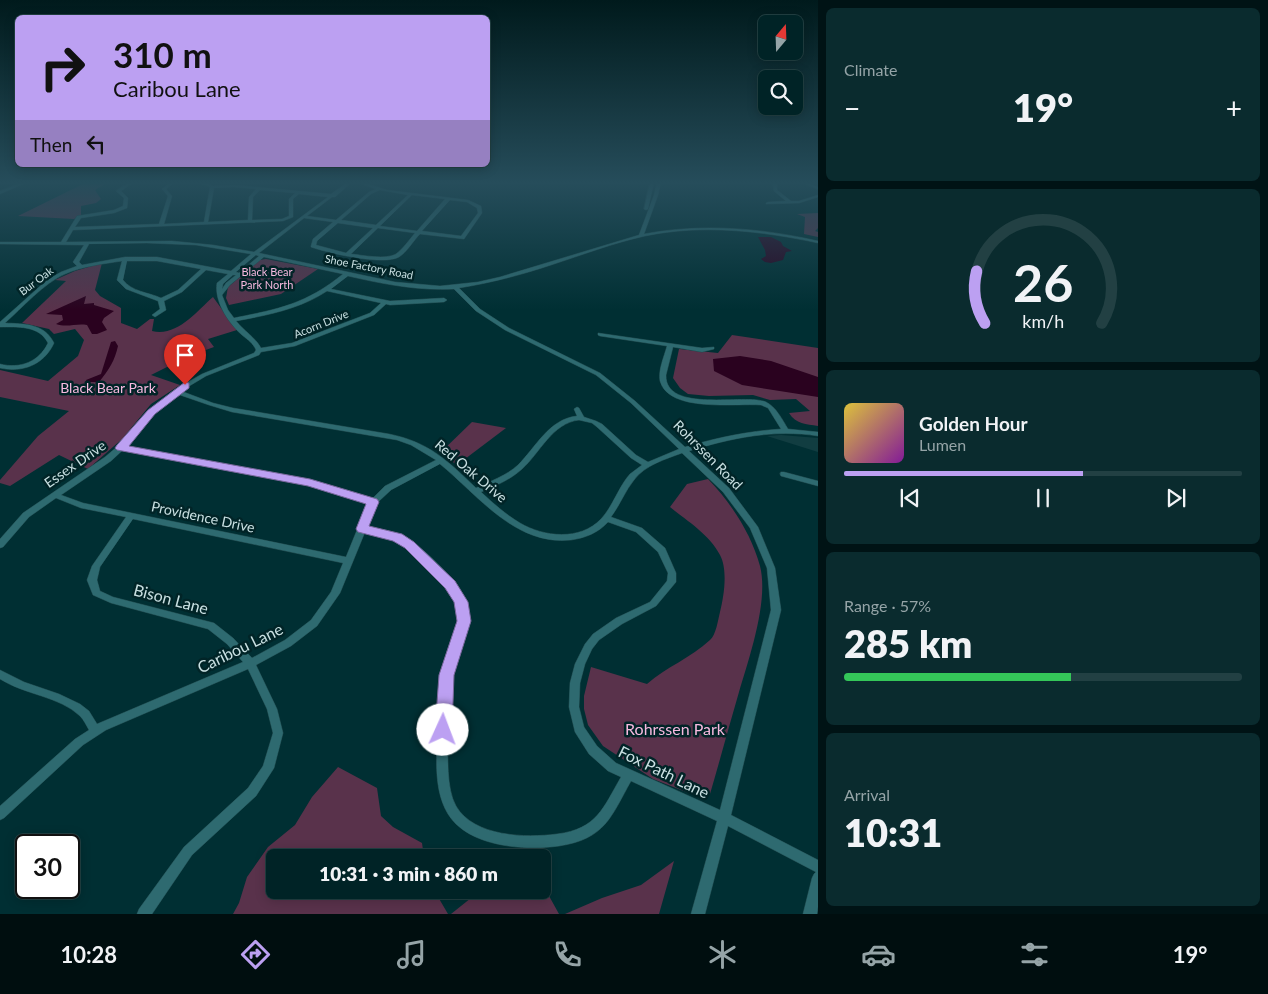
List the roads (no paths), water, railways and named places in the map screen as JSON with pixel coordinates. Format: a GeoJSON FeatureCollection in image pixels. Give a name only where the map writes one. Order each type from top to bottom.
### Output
{"type":"FeatureCollection","features":[{"type":"Feature","properties":{"kind":"street"},"geometry":{"type":"LineString","coordinates":[[63,244],[75,225]]}},
{"type":"Feature","properties":{"kind":"street"},"geometry":{"type":"LineString","coordinates":[[72,229],[181,225]]}},
{"type":"Feature","properties":{"kind":"street"},"geometry":{"type":"LineString","coordinates":[[259,350],[258,345],[244,334],[226,311],[218,289],[220,283],[231,273],[295,225]]}},
{"type":"Feature","properties":{"kind":"street"},"geometry":{"type":"LineString","coordinates":[[219,296],[238,274],[297,225]]}},
{"type":"Feature","properties":{"kind":"street"},"geometry":{"type":"LineString","coordinates":[[333,225],[313,242],[313,246],[348,254],[391,258],[400,253],[425,225]]}},
{"type":"Feature","properties":{"kind":"street"},"geometry":{"type":"LineString","coordinates":[[361,225],[462,238],[473,225]]}},
{"type":"Feature","properties":{"kind":"street"},"geometry":{"type":"LineString","coordinates":[[348,254],[378,225]]}},
{"type":"Feature","properties":{"kind":"street"},"geometry":{"type":"LineString","coordinates":[[641,236],[644,226]]}},
{"type":"Feature","properties":{"kind":"street","name":"Shoe Factory Road"},"geometry":{"type":"LineString","coordinates":[[3,244],[145,242],[197,244],[406,285],[455,287],[499,278],[641,236],[688,230],[767,233],[818,242]]}},
{"type":"Feature","properties":{"kind":"street"},"geometry":{"type":"LineString","coordinates":[[81,267],[76,262],[87,243]]}},
{"type":"Feature","properties":{"kind":"street"},"geometry":{"type":"LineString","coordinates":[[0,247],[3,244]]}},
{"type":"Feature","properties":{"kind":"street"},"geometry":{"type":"LineString","coordinates":[[125,259],[120,280],[123,285],[160,300],[180,292],[204,269]]}},
{"type":"Feature","properties":{"kind":"street","name":"Bur Oak"},"geometry":{"type":"LineString","coordinates":[[0,366],[24,367],[50,347],[51,343],[48,336],[39,329],[0,325],[49,281],[81,267],[125,259],[156,259],[238,274]]}},
{"type":"Feature","properties":{"kind":"street"},"geometry":{"type":"LineString","coordinates":[[234,320],[297,306],[329,290],[347,274]]}},
{"type":"Feature","properties":{"kind":"street","name":"Rohrssen Road"},"geometry":{"type":"LineString","coordinates":[[455,287],[478,310],[507,329],[598,374],[633,402],[726,490],[754,527],[771,568],[776,610],[698,914]]}},
{"type":"Feature","properties":{"kind":"street"},"geometry":{"type":"LineString","coordinates":[[329,290],[399,304],[444,300]]}},
{"type":"Feature","properties":{"kind":"street"},"geometry":{"type":"LineString","coordinates":[[155,315],[164,310],[160,300]]}},
{"type":"Feature","properties":{"kind":"street","name":"Acorn Drive"},"geometry":{"type":"LineString","coordinates":[[259,350],[293,346],[372,314],[385,302]]}},
{"type":"Feature","properties":{"kind":"street"},"geometry":{"type":"LineString","coordinates":[[600,334],[702,350],[712,348]]}},
{"type":"Feature","properties":{"kind":"street"},"geometry":{"type":"LineString","coordinates":[[670,345],[663,379],[665,387],[669,391],[675,395],[695,401],[762,403],[770,407],[786,431]]}},
{"type":"Feature","properties":{"kind":"street","name":"Essex Drive"},"geometry":{"type":"LineString","coordinates":[[0,545],[26,515],[121,448],[151,412],[176,391],[204,375],[252,357],[259,350]]}},
{"type":"Feature","properties":{"kind":"street","name":"Red Oak Drive"},"geometry":{"type":"LineString","coordinates":[[176,391],[232,410],[421,446],[441,460],[518,526],[545,536],[554,537],[578,535],[596,530],[608,519],[633,476],[648,465],[684,449],[756,433],[786,431],[818,434]]}},
{"type":"Feature","properties":{"kind":"street"},"geometry":{"type":"LineString","coordinates":[[578,409],[582,418]]}},
{"type":"Feature","properties":{"kind":"street"},"geometry":{"type":"LineString","coordinates":[[476,491],[505,478],[519,468],[542,439],[565,421],[576,418],[589,420],[605,430],[632,455],[648,465]]}},
{"type":"Feature","properties":{"kind":"street"},"geometry":{"type":"LineString","coordinates":[[121,448],[310,482],[373,502]]}},
{"type":"Feature","properties":{"kind":"street","name":"Caribou Lane"},"geometry":{"type":"LineString","coordinates":[[0,814],[79,742],[102,726],[250,663],[288,643],[314,623],[335,593],[373,502],[388,488],[441,460]]}},
{"type":"Feature","properties":{"kind":"street"},"geometry":{"type":"LineString","coordinates":[[784,474],[818,484]]}},
{"type":"Feature","properties":{"kind":"street","name":"Providence Drive"},"geometry":{"type":"LineString","coordinates":[[54,495],[81,505],[348,561]]}},
{"type":"Feature","properties":{"kind":"street","name":"Bison Lane"},"geometry":{"type":"LineString","coordinates":[[131,516],[96,566],[92,580],[96,593],[111,600],[211,626],[230,641],[250,663],[272,709],[278,733],[268,768],[252,792],[188,851],[144,914]]}},
{"type":"Feature","properties":{"kind":"street","name":"Fox Path Lane"},"geometry":{"type":"LineString","coordinates":[[608,519],[639,530],[662,550],[672,573],[671,582],[653,604],[619,620],[596,637],[580,664],[578,674],[574,707],[579,730],[593,750],[612,767],[724,818],[818,867]]}},
{"type":"Feature","properties":{"kind":"street"},"geometry":{"type":"LineString","coordinates":[[362,529],[397,537],[410,545],[450,585],[461,602],[464,621],[447,675],[442,765],[447,793],[457,817],[485,833],[512,842],[575,838],[592,831],[602,820],[628,775]]}},
{"type":"Feature","properties":{"kind":"street"},"geometry":{"type":"LineString","coordinates":[[0,674],[29,689],[76,707],[86,715],[95,731]]}},
{"type":"Feature","properties":{"kind":"street"},"geometry":{"type":"LineString","coordinates":[[810,914],[818,878]]}},
{"type":"Feature","properties":{"kind":"park label","name":"Black Bear Park North"},"geometry":{"type":"Point","coordinates":[267,278]}},
{"type":"Feature","properties":{"kind":"park label","name":"Black Bear Park"},"geometry":{"type":"Point","coordinates":[108,388]}},
{"type":"Feature","properties":{"kind":"park label","name":"Rohrssen Park"},"geometry":{"type":"Point","coordinates":[675,729]}}]}
